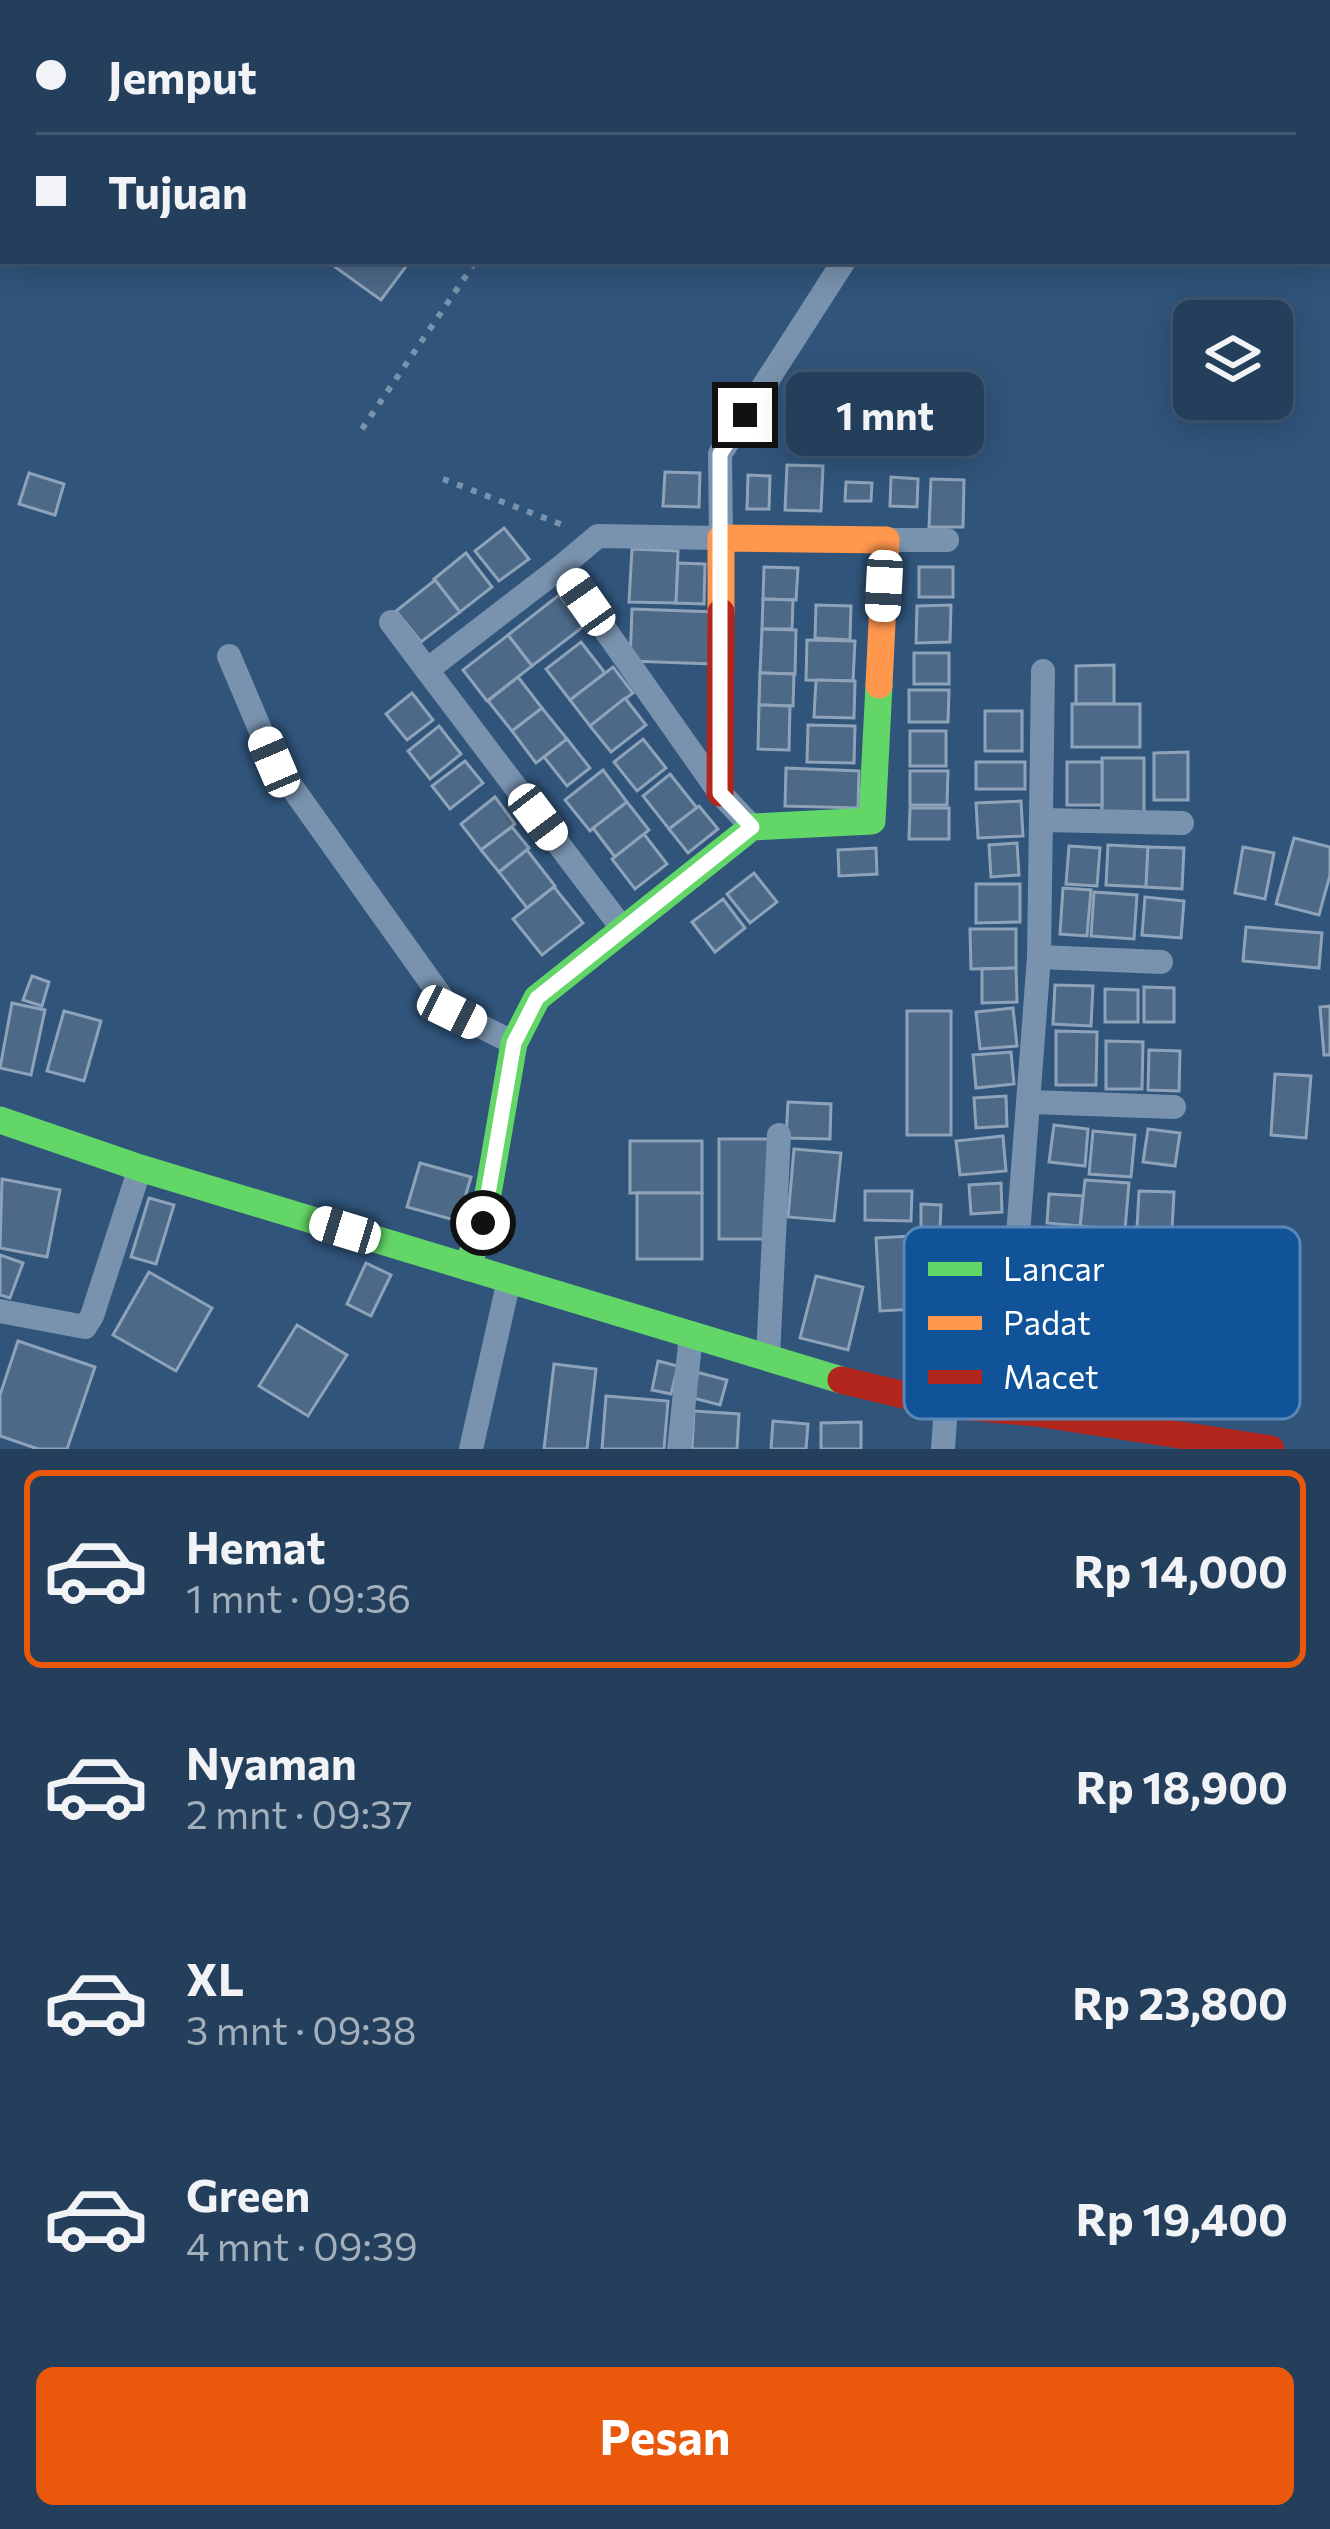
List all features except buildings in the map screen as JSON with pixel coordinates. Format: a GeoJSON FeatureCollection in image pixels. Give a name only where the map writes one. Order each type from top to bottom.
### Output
{"type":"FeatureCollection","features":[{"type":"Feature","properties":{"kind":"street"},"geometry":{"type":"LineString","coordinates":[[720,793],[720,454],[842,264]]}},
{"type":"Feature","properties":{"kind":"street"},"geometry":{"type":"LineString","coordinates":[[427,670],[592,539],[947,540]]}},
{"type":"Feature","properties":{"kind":"street"},"geometry":{"type":"LineString","coordinates":[[471,1449],[487,1273],[483,1223],[514,1043],[537,998],[752,827],[872,821],[886,540]]}},
{"type":"Feature","properties":{"kind":"street"},"geometry":{"type":"LineString","coordinates":[[561,567],[720,793],[752,827]]}},
{"type":"Feature","properties":{"kind":"street"},"geometry":{"type":"LineString","coordinates":[[392,622],[622,928]]}},
{"type":"Feature","properties":{"kind":"street"},"geometry":{"type":"LineString","coordinates":[[229,656],[274,762],[452,1012],[514,1043]]}},
{"type":"Feature","properties":{"kind":"street"},"geometry":{"type":"LineString","coordinates":[[1019,1227],[1039,958],[1043,671]]}},
{"type":"Feature","properties":{"kind":"street"},"geometry":{"type":"LineString","coordinates":[[1043,820],[1182,823]]}},
{"type":"Feature","properties":{"kind":"street"},"geometry":{"type":"LineString","coordinates":[[1039,958],[1161,962]]}},
{"type":"Feature","properties":{"kind":"street"},"geometry":{"type":"LineString","coordinates":[[1030,1102],[1174,1107]]}},
{"type":"Feature","properties":{"kind":"street"},"geometry":{"type":"LineString","coordinates":[[0,1120],[140,1168],[768,1355],[819,1376],[904,1395]]}},
{"type":"Feature","properties":{"kind":"street"},"geometry":{"type":"LineString","coordinates":[[768,1355],[779,1136]]}},
{"type":"Feature","properties":{"kind":"street"},"geometry":{"type":"LineString","coordinates":[[0,1312],[85,1327],[140,1168]]}},
{"type":"Feature","properties":{"kind":"street"},"geometry":{"type":"LineString","coordinates":[[679,1449],[691,1334]]}},
{"type":"Feature","properties":{"kind":"street"},"geometry":{"type":"LineString","coordinates":[[943,1449],[945,1419]]}},
{"type":"Feature","properties":{"kind":"street"},"geometry":{"type":"LineString","coordinates":[[1077,1419],[1271,1449]]}},
{"type":"Feature","properties":{"kind":"path"},"geometry":{"type":"LineString","coordinates":[[362,429],[474,264]]}},
{"type":"Feature","properties":{"kind":"path"},"geometry":{"type":"LineString","coordinates":[[443,479],[533,511],[592,539]]}},
{"type":"Feature","properties":{"kind":"traffic: fast"},"geometry":{"type":"LineString","coordinates":[[467,1267],[483,1223],[514,1043],[537,998],[752,827],[872,821],[879,685]]}},
{"type":"Feature","properties":{"kind":"traffic: fast"},"geometry":{"type":"LineString","coordinates":[[0,1120],[140,1168],[841,1380]]}},
{"type":"Feature","properties":{"kind":"traffic: slow"},"geometry":{"type":"LineString","coordinates":[[721,612],[721,538],[886,540],[879,685]]}},
{"type":"Feature","properties":{"kind":"traffic: jam"},"geometry":{"type":"LineString","coordinates":[[720,793],[721,612]]}},
{"type":"Feature","properties":{"kind":"traffic: jam"},"geometry":{"type":"LineString","coordinates":[[841,1380],[904,1395]]}},
{"type":"Feature","properties":{"kind":"traffic: jam"},"geometry":{"type":"LineString","coordinates":[[1075,1419],[1271,1449]]}},
{"type":"Feature","properties":{"kind":"route"},"geometry":{"type":"LineString","coordinates":[[483,1223],[514,1043],[537,998],[752,827],[720,793],[719,744],[720,454],[745,415]]}}]}
